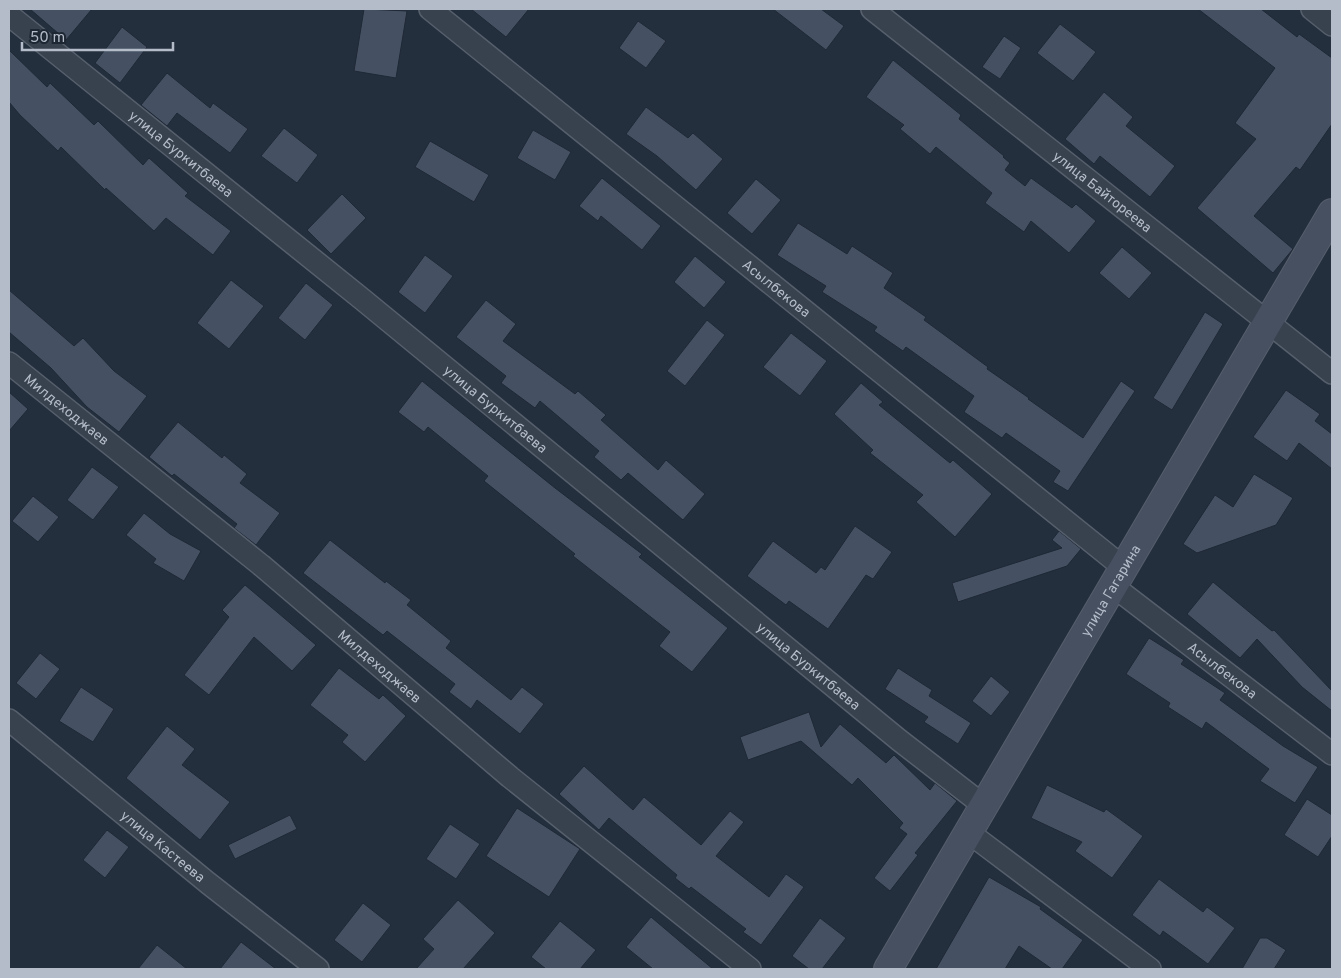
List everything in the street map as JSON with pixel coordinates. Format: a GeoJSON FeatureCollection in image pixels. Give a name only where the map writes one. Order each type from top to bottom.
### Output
{"type":"FeatureCollection","features":[{"type":"Feature","properties":{"kind":"main road","name":"улица Гагарина"},"geometry":{"type":"LineString","coordinates":[[888,969],[982,805],[1332,213]]}},
{"type":"Feature","properties":{"kind":"street","name":"Асылбекова"},"geometry":{"type":"LineString","coordinates":[[430,9],[1332,754]]}},
{"type":"Feature","properties":{"kind":"street","name":"улица Байтореева"},"geometry":{"type":"LineString","coordinates":[[872,9],[1269,321],[1332,373]]}},
{"type":"Feature","properties":{"kind":"street"},"geometry":{"type":"LineString","coordinates":[[1312,9],[1332,25]]}},
{"type":"Feature","properties":{"kind":"street","name":"улица Буркитбаева"},"geometry":{"type":"LineString","coordinates":[[9,15],[362,299],[803,662],[982,805]]}},
{"type":"Feature","properties":{"kind":"street","name":"Милдеходжаев"},"geometry":{"type":"LineString","coordinates":[[9,363],[261,565],[510,776],[750,969]]}},
{"type":"Feature","properties":{"kind":"street","name":"улица Кастеева"},"geometry":{"type":"LineString","coordinates":[[9,720],[208,884],[318,969]]}},
{"type":"Feature","properties":{"kind":"street"},"geometry":{"type":"LineString","coordinates":[[968,832],[1150,969]]}},
{"type":"Feature","properties":{"kind":"building"},"geometry":{"type":"Polygon","coordinates":[[[30,9],[92,9],[66,40],[30,9]]]}},
{"type":"Feature","properties":{"kind":"building"},"geometry":{"type":"Polygon","coordinates":[[[364,9],[407,11],[396,78],[354,71],[364,9]]]}},
{"type":"Feature","properties":{"kind":"building"},"geometry":{"type":"Polygon","coordinates":[[[471,9],[529,9],[506,37],[471,9]]]}},
{"type":"Feature","properties":{"kind":"building"},"geometry":{"type":"Polygon","coordinates":[[[773,9],[821,9],[844,26],[826,50],[773,9]]]}},
{"type":"Feature","properties":{"kind":"building"},"geometry":{"type":"Polygon","coordinates":[[[1198,9],[1261,9],[1297,37],[1299,34],[1332,58],[1332,124],[1300,170],[1296,167],[1254,216],[1293,249],[1273,273],[1197,208],[1256,139],[1235,123],[1275,68],[1198,9]]]}},
{"type":"Feature","properties":{"kind":"building"},"geometry":{"type":"Polygon","coordinates":[[[638,21],[666,41],[646,68],[619,48],[638,21]]]}},
{"type":"Feature","properties":{"kind":"building"},"geometry":{"type":"Polygon","coordinates":[[[1060,24],[1096,52],[1073,81],[1037,53],[1060,24]]]}},
{"type":"Feature","properties":{"kind":"building"},"geometry":{"type":"Polygon","coordinates":[[[122,27],[147,47],[120,83],[95,63],[122,27]]]}},
{"type":"Feature","properties":{"kind":"building"},"geometry":{"type":"Polygon","coordinates":[[[1004,36],[1021,48],[1000,79],[982,67],[1004,36]]]}},
{"type":"Feature","properties":{"kind":"building"},"geometry":{"type":"Polygon","coordinates":[[[9,50],[47,87],[50,83],[94,125],[98,121],[143,165],[149,158],[188,193],[185,196],[231,231],[213,255],[166,218],[154,231],[106,188],[105,190],[61,147],[58,151],[20,115],[9,102],[9,50]]]}},
{"type":"Feature","properties":{"kind":"building"},"geometry":{"type":"Polygon","coordinates":[[[893,60],[961,115],[959,119],[1004,156],[1010,163],[1005,170],[1025,186],[1031,178],[1072,208],[1076,204],[1096,221],[1069,253],[1031,221],[1024,232],[985,203],[992,193],[936,147],[930,154],[900,129],[904,125],[866,97],[893,60]]]}},
{"type":"Feature","properties":{"kind":"building"},"geometry":{"type":"Polygon","coordinates":[[[167,73],[210,108],[213,103],[248,129],[230,153],[177,113],[167,126],[141,105],[167,73]]]}},
{"type":"Feature","properties":{"kind":"building"},"geometry":{"type":"Polygon","coordinates":[[[1104,92],[1133,117],[1126,126],[1175,166],[1150,197],[1100,156],[1094,164],[1065,139],[1104,92]]]}},
{"type":"Feature","properties":{"kind":"building"},"geometry":{"type":"Polygon","coordinates":[[[646,107],[688,138],[693,133],[723,159],[696,190],[657,156],[626,134],[646,107]]]}},
{"type":"Feature","properties":{"kind":"building"},"geometry":{"type":"Polygon","coordinates":[[[284,128],[318,155],[297,183],[261,156],[284,128]]]}},
{"type":"Feature","properties":{"kind":"building"},"geometry":{"type":"Polygon","coordinates":[[[533,130],[571,152],[555,180],[517,158],[533,130]]]}},
{"type":"Feature","properties":{"kind":"building"},"geometry":{"type":"Polygon","coordinates":[[[430,141],[489,175],[474,202],[415,167],[430,141]]]}},
{"type":"Feature","properties":{"kind":"building"},"geometry":{"type":"Polygon","coordinates":[[[602,178],[661,226],[642,250],[601,216],[598,221],[579,206],[602,178]]]}},
{"type":"Feature","properties":{"kind":"building"},"geometry":{"type":"Polygon","coordinates":[[[756,179],[781,200],[752,234],[727,213],[756,179]]]}},
{"type":"Feature","properties":{"kind":"building"},"geometry":{"type":"Polygon","coordinates":[[[342,194],[366,218],[331,254],[307,230],[342,194]]]}},
{"type":"Feature","properties":{"kind":"building"},"geometry":{"type":"Polygon","coordinates":[[[798,223],[847,254],[852,246],[893,273],[884,288],[926,317],[924,320],[988,367],[987,369],[1083,438],[1121,381],[1135,391],[1068,491],[1053,482],[1060,471],[1006,433],[1002,438],[964,412],[974,396],[906,347],[903,351],[874,331],[877,327],[822,292],[826,286],[777,255],[798,223]]]}},
{"type":"Feature","properties":{"kind":"building"},"geometry":{"type":"Polygon","coordinates":[[[1122,247],[1152,273],[1129,299],[1099,273],[1122,247]]]}},
{"type":"Feature","properties":{"kind":"building"},"geometry":{"type":"Polygon","coordinates":[[[425,255],[453,276],[425,313],[398,292],[425,255]]]}},
{"type":"Feature","properties":{"kind":"building"},"geometry":{"type":"Polygon","coordinates":[[[695,256],[726,282],[704,308],[674,282],[695,256]]]}},
{"type":"Feature","properties":{"kind":"building"},"geometry":{"type":"Polygon","coordinates":[[[231,280],[264,306],[229,349],[197,323],[231,280]]]}},
{"type":"Feature","properties":{"kind":"building"},"geometry":{"type":"Polygon","coordinates":[[[306,283],[333,305],[305,340],[278,318],[306,283]]]}},
{"type":"Feature","properties":{"kind":"building"},"geometry":{"type":"Polygon","coordinates":[[[9,290],[74,346],[83,338],[114,371],[147,396],[119,432],[87,407],[51,368],[9,332],[9,290]]]}},
{"type":"Feature","properties":{"kind":"building"},"geometry":{"type":"Polygon","coordinates":[[[486,300],[516,324],[503,341],[575,394],[578,391],[606,415],[601,420],[658,470],[666,460],[705,494],[683,520],[628,473],[621,480],[594,457],[599,451],[540,401],[535,408],[501,383],[506,376],[456,337],[486,300]]]}},
{"type":"Feature","properties":{"kind":"building"},"geometry":{"type":"Polygon","coordinates":[[[1205,312],[1223,324],[1172,410],[1153,398],[1205,312]]]}},
{"type":"Feature","properties":{"kind":"building"},"geometry":{"type":"Polygon","coordinates":[[[707,320],[725,335],[685,386],[667,371],[707,320]]]}},
{"type":"Feature","properties":{"kind":"building"},"geometry":{"type":"Polygon","coordinates":[[[791,333],[827,361],[800,396],[763,367],[791,333]]]}},
{"type":"Feature","properties":{"kind":"building"},"geometry":{"type":"Polygon","coordinates":[[[422,381],[555,488],[642,554],[639,557],[728,628],[692,672],[659,646],[670,632],[573,556],[575,554],[484,481],[488,476],[428,427],[424,432],[398,412],[422,381]]]}},
{"type":"Feature","properties":{"kind":"building"},"geometry":{"type":"Polygon","coordinates":[[[861,383],[883,402],[879,405],[950,463],[953,460],[992,494],[955,537],[916,502],[923,495],[870,453],[873,450],[834,414],[861,383]]]}},
{"type":"Feature","properties":{"kind":"building"},"geometry":{"type":"Polygon","coordinates":[[[1286,390],[1320,414],[1315,421],[1332,434],[1332,469],[1299,443],[1287,461],[1253,437],[1286,390]]]}},
{"type":"Feature","properties":{"kind":"building"},"geometry":{"type":"Polygon","coordinates":[[[9,392],[28,409],[9,431],[9,392]]]}},
{"type":"Feature","properties":{"kind":"building"},"geometry":{"type":"Polygon","coordinates":[[[178,422],[222,458],[224,455],[247,474],[240,483],[280,513],[256,545],[234,528],[237,524],[174,474],[172,476],[149,457],[178,422]]]}},
{"type":"Feature","properties":{"kind":"building"},"geometry":{"type":"Polygon","coordinates":[[[92,467],[119,487],[93,520],[67,500],[92,467]]]}},
{"type":"Feature","properties":{"kind":"building"},"geometry":{"type":"Polygon","coordinates":[[[1254,474],[1293,498],[1276,525],[1197,553],[1183,544],[1215,495],[1233,507],[1254,474]]]}},
{"type":"Feature","properties":{"kind":"building"},"geometry":{"type":"Polygon","coordinates":[[[33,496],[59,517],[38,542],[12,521],[33,496]]]}},
{"type":"Feature","properties":{"kind":"building"},"geometry":{"type":"Polygon","coordinates":[[[144,513],[170,534],[201,551],[184,581],[153,563],[156,559],[126,535],[144,513]]]}},
{"type":"Feature","properties":{"kind":"building"},"geometry":{"type":"Polygon","coordinates":[[[855,526],[892,552],[873,579],[866,575],[828,629],[789,601],[786,605],[747,576],[773,541],[816,573],[821,567],[825,570],[855,526]]]}},
{"type":"Feature","properties":{"kind":"building"},"geometry":{"type":"Polygon","coordinates":[[[1059,531],[1081,549],[1067,566],[958,602],[952,583],[1062,548],[1052,540],[1059,531]]]}},
{"type":"Feature","properties":{"kind":"building"},"geometry":{"type":"Polygon","coordinates":[[[330,540],[385,583],[386,581],[411,600],[407,605],[451,641],[446,648],[511,700],[522,687],[544,704],[520,734],[477,700],[471,709],[449,692],[455,684],[387,631],[383,635],[303,573],[330,540]]]}},
{"type":"Feature","properties":{"kind":"building"},"geometry":{"type":"Polygon","coordinates":[[[1213,582],[1272,631],[1274,630],[1332,691],[1332,711],[1302,687],[1257,639],[1240,658],[1187,614],[1213,582]]]}},
{"type":"Feature","properties":{"kind":"building"},"geometry":{"type":"Polygon","coordinates":[[[245,585],[316,645],[292,671],[254,637],[209,695],[184,675],[229,617],[222,610],[245,585]]]}},
{"type":"Feature","properties":{"kind":"building"},"geometry":{"type":"Polygon","coordinates":[[[1149,638],[1184,660],[1181,664],[1225,693],[1220,700],[1283,746],[1318,767],[1295,803],[1260,781],[1269,769],[1206,722],[1202,729],[1168,707],[1170,703],[1126,674],[1149,638]]]}},
{"type":"Feature","properties":{"kind":"building"},"geometry":{"type":"Polygon","coordinates":[[[40,653],[60,669],[36,699],[16,683],[40,653]]]}},
{"type":"Feature","properties":{"kind":"building"},"geometry":{"type":"Polygon","coordinates":[[[339,668],[379,699],[383,695],[406,716],[365,762],[342,742],[348,735],[310,705],[339,668]]]}},
{"type":"Feature","properties":{"kind":"building"},"geometry":{"type":"Polygon","coordinates":[[[898,668],[932,690],[929,696],[971,723],[958,744],[924,722],[928,717],[885,689],[898,668]]]}},
{"type":"Feature","properties":{"kind":"building"},"geometry":{"type":"Polygon","coordinates":[[[991,676],[1010,692],[991,716],[972,701],[991,676]]]}},
{"type":"Feature","properties":{"kind":"building"},"geometry":{"type":"Polygon","coordinates":[[[81,687],[114,709],[93,742],[59,721],[81,687]]]}},
{"type":"Feature","properties":{"kind":"building"},"geometry":{"type":"Polygon","coordinates":[[[809,712],[821,747],[840,724],[886,763],[894,755],[930,790],[935,783],[957,801],[915,853],[918,855],[890,891],[874,878],[907,834],[899,828],[903,823],[858,778],[852,785],[801,741],[748,760],[740,737],[809,712]]]}},
{"type":"Feature","properties":{"kind":"building"},"geometry":{"type":"Polygon","coordinates":[[[167,726],[195,749],[182,765],[230,802],[200,840],[126,778],[167,726]]]}},
{"type":"Feature","properties":{"kind":"building"},"geometry":{"type":"Polygon","coordinates":[[[584,766],[633,810],[644,797],[701,845],[730,811],[744,822],[716,856],[769,897],[786,874],[804,887],[761,945],[743,932],[746,929],[691,887],[689,889],[675,878],[677,875],[609,818],[599,830],[559,794],[584,766]]]}},
{"type":"Feature","properties":{"kind":"building"},"geometry":{"type":"Polygon","coordinates":[[[1047,785],[1104,812],[1106,809],[1143,836],[1112,878],[1075,851],[1082,842],[1031,818],[1047,785]]]}},
{"type":"Feature","properties":{"kind":"building"},"geometry":{"type":"Polygon","coordinates":[[[1307,799],[1332,815],[1332,836],[1318,857],[1284,835],[1307,799]]]}},
{"type":"Feature","properties":{"kind":"building"},"geometry":{"type":"Polygon","coordinates":[[[517,808],[580,849],[549,897],[486,856],[517,808]]]}},
{"type":"Feature","properties":{"kind":"building"},"geometry":{"type":"Polygon","coordinates":[[[290,815],[297,829],[235,859],[228,845],[290,815]]]}},
{"type":"Feature","properties":{"kind":"building"},"geometry":{"type":"Polygon","coordinates":[[[450,824],[480,844],[456,879],[426,859],[450,824]]]}},
{"type":"Feature","properties":{"kind":"building"},"geometry":{"type":"Polygon","coordinates":[[[107,830],[129,847],[105,878],[83,860],[107,830]]]}},
{"type":"Feature","properties":{"kind":"building"},"geometry":{"type":"Polygon","coordinates":[[[989,877],[1041,907],[1040,909],[1083,940],[1062,969],[1052,969],[1019,946],[1005,969],[936,969],[989,877]]]}},
{"type":"Feature","properties":{"kind":"building"},"geometry":{"type":"Polygon","coordinates":[[[1159,879],[1203,912],[1207,907],[1235,928],[1208,964],[1163,931],[1160,936],[1132,915],[1159,879]]]}},
{"type":"Feature","properties":{"kind":"building"},"geometry":{"type":"Polygon","coordinates":[[[458,900],[495,933],[463,969],[416,969],[434,949],[423,939],[458,900]]]}},
{"type":"Feature","properties":{"kind":"building"},"geometry":{"type":"Polygon","coordinates":[[[363,903],[391,925],[362,962],[334,940],[363,903]]]}},
{"type":"Feature","properties":{"kind":"building"},"geometry":{"type":"Polygon","coordinates":[[[651,917],[713,969],[653,969],[626,947],[651,917]]]}},
{"type":"Feature","properties":{"kind":"building"},"geometry":{"type":"Polygon","coordinates":[[[820,918],[846,938],[822,969],[809,969],[792,956],[820,918]]]}},
{"type":"Feature","properties":{"kind":"building"},"geometry":{"type":"Polygon","coordinates":[[[560,921],[596,950],[580,969],[546,969],[531,957],[560,921]]]}},
{"type":"Feature","properties":{"kind":"building"},"geometry":{"type":"Polygon","coordinates":[[[1260,938],[1267,938],[1286,950],[1274,969],[1242,969],[1260,938]]]}},
{"type":"Feature","properties":{"kind":"building"},"geometry":{"type":"Polygon","coordinates":[[[241,942],[276,969],[220,969],[241,942]]]}},
{"type":"Feature","properties":{"kind":"building"},"geometry":{"type":"Polygon","coordinates":[[[157,945],[187,969],[138,969],[157,945]]]}}]}
